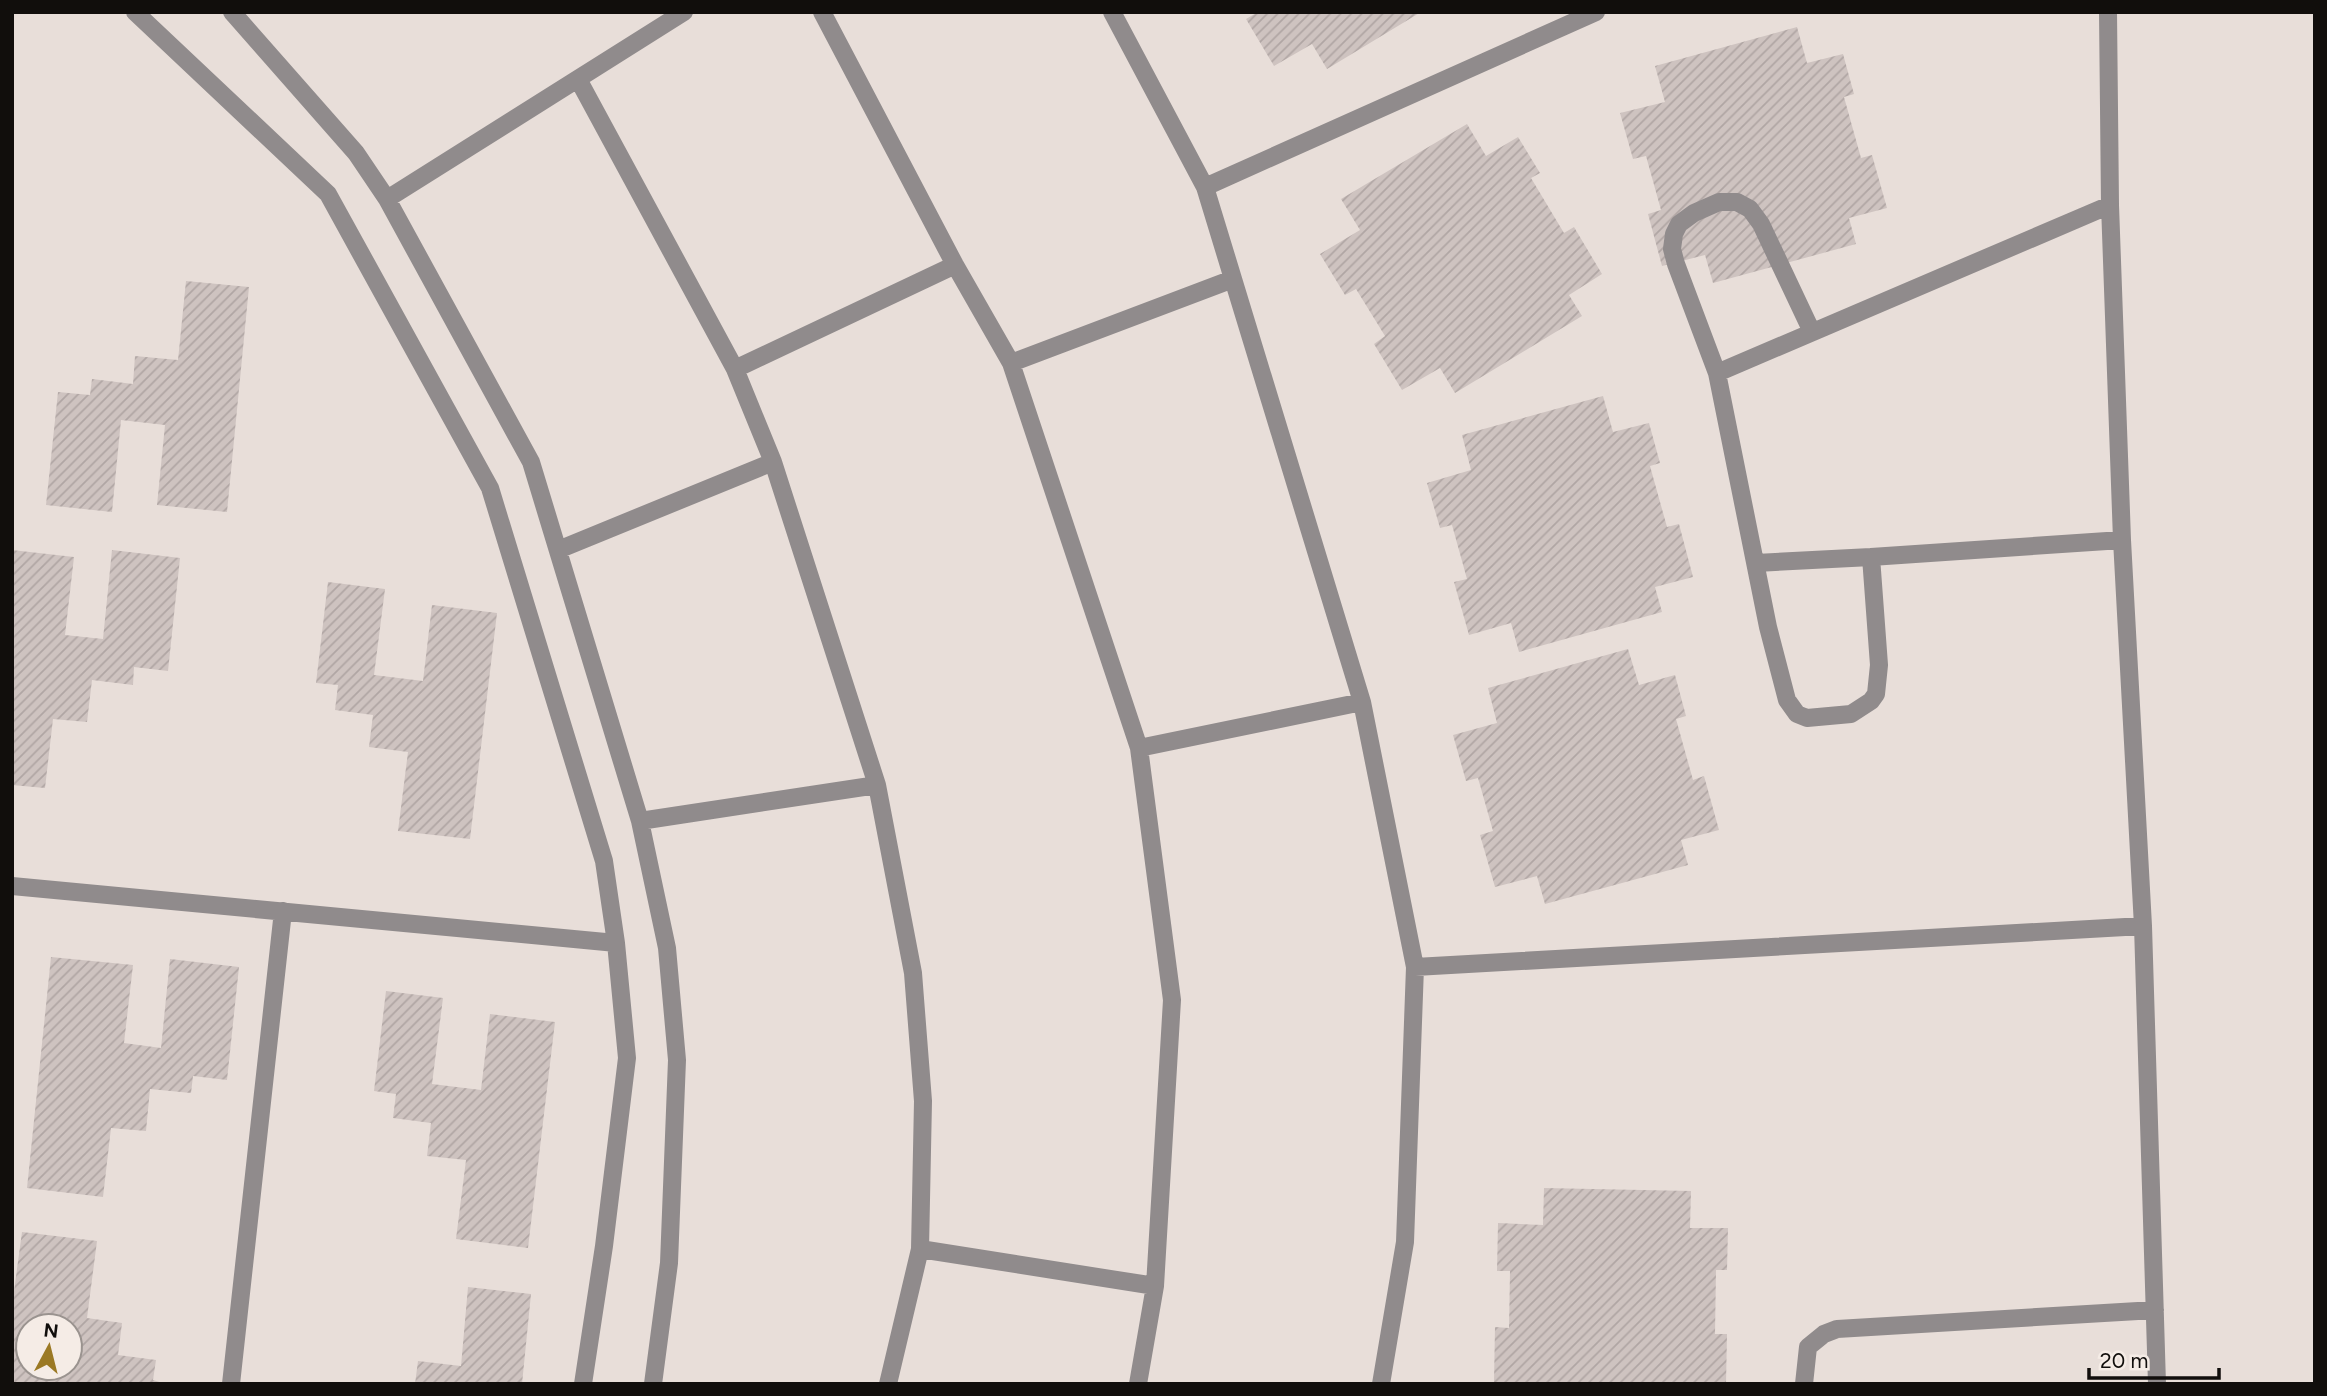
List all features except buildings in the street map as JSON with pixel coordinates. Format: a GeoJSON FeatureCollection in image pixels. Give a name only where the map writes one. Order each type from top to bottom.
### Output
{"type":"FeatureCollection","features":[{"type":"Feature","properties":{"kind":"street"},"geometry":{"type":"LineString","coordinates":[[135,12],[328,194],[490,488],[604,861],[627,1058],[604,1246],[583,1384]]}},
{"type":"Feature","properties":{"kind":"street"},"geometry":{"type":"LineString","coordinates":[[232,12],[356,153],[387,199],[531,462],[640,821],[667,948],[677,1060],[669,1263],[653,1384]]}},
{"type":"Feature","properties":{"kind":"street"},"geometry":{"type":"LineString","coordinates":[[387,199],[684,12]]}},
{"type":"Feature","properties":{"kind":"street"},"geometry":{"type":"LineString","coordinates":[[822,12],[955,265],[1011,363],[1139,748],[1172,1000],[1155,1286],[1138,1384]]}},
{"type":"Feature","properties":{"kind":"street"},"geometry":{"type":"LineString","coordinates":[[1112,12],[1205,187],[1362,702],[1415,967],[1405,1242],[1381,1384]]}},
{"type":"Feature","properties":{"kind":"street"},"geometry":{"type":"LineString","coordinates":[[1205,187],[1596,12]]}},
{"type":"Feature","properties":{"kind":"street"},"geometry":{"type":"LineString","coordinates":[[2108,12],[2110,205],[2122,540],[2143,926],[2157,1384]]}},
{"type":"Feature","properties":{"kind":"street"},"geometry":{"type":"LineString","coordinates":[[578,79],[735,369],[772,461],[877,785],[913,973],[923,1101],[920,1249],[888,1384]]}},
{"type":"Feature","properties":{"kind":"street"},"geometry":{"type":"LineString","coordinates":[[1812,332],[1761,224],[1751,209],[1737,202],[1719,202],[1694,213],[1679,224],[1672,248],[1692,310],[1717,373],[1768,627],[1787,700],[1797,714],[1807,718],[1850,714],[1871,701],[1876,694],[1879,665],[1871,557]]}},
{"type":"Feature","properties":{"kind":"street"},"geometry":{"type":"LineString","coordinates":[[1717,373],[2110,205]]}},
{"type":"Feature","properties":{"kind":"street"},"geometry":{"type":"LineString","coordinates":[[735,369],[955,265]]}},
{"type":"Feature","properties":{"kind":"street"},"geometry":{"type":"LineString","coordinates":[[1011,363],[1233,279]]}},
{"type":"Feature","properties":{"kind":"street"},"geometry":{"type":"LineString","coordinates":[[558,550],[772,461]]}},
{"type":"Feature","properties":{"kind":"street"},"geometry":{"type":"LineString","coordinates":[[1756,564],[2122,540]]}},
{"type":"Feature","properties":{"kind":"street"},"geometry":{"type":"LineString","coordinates":[[1139,748],[1362,702]]}},
{"type":"Feature","properties":{"kind":"street"},"geometry":{"type":"LineString","coordinates":[[640,821],[877,785]]}},
{"type":"Feature","properties":{"kind":"street"},"geometry":{"type":"LineString","coordinates":[[12,886],[615,943]]}},
{"type":"Feature","properties":{"kind":"street"},"geometry":{"type":"LineString","coordinates":[[231,1384],[283,911]]}},
{"type":"Feature","properties":{"kind":"street"},"geometry":{"type":"LineString","coordinates":[[1415,967],[2143,926]]}},
{"type":"Feature","properties":{"kind":"street"},"geometry":{"type":"LineString","coordinates":[[920,1249],[1155,1286]]}},
{"type":"Feature","properties":{"kind":"street"},"geometry":{"type":"LineString","coordinates":[[1804,1384],[1808,1347],[1824,1334],[1837,1329],[2155,1310]]}}]}
